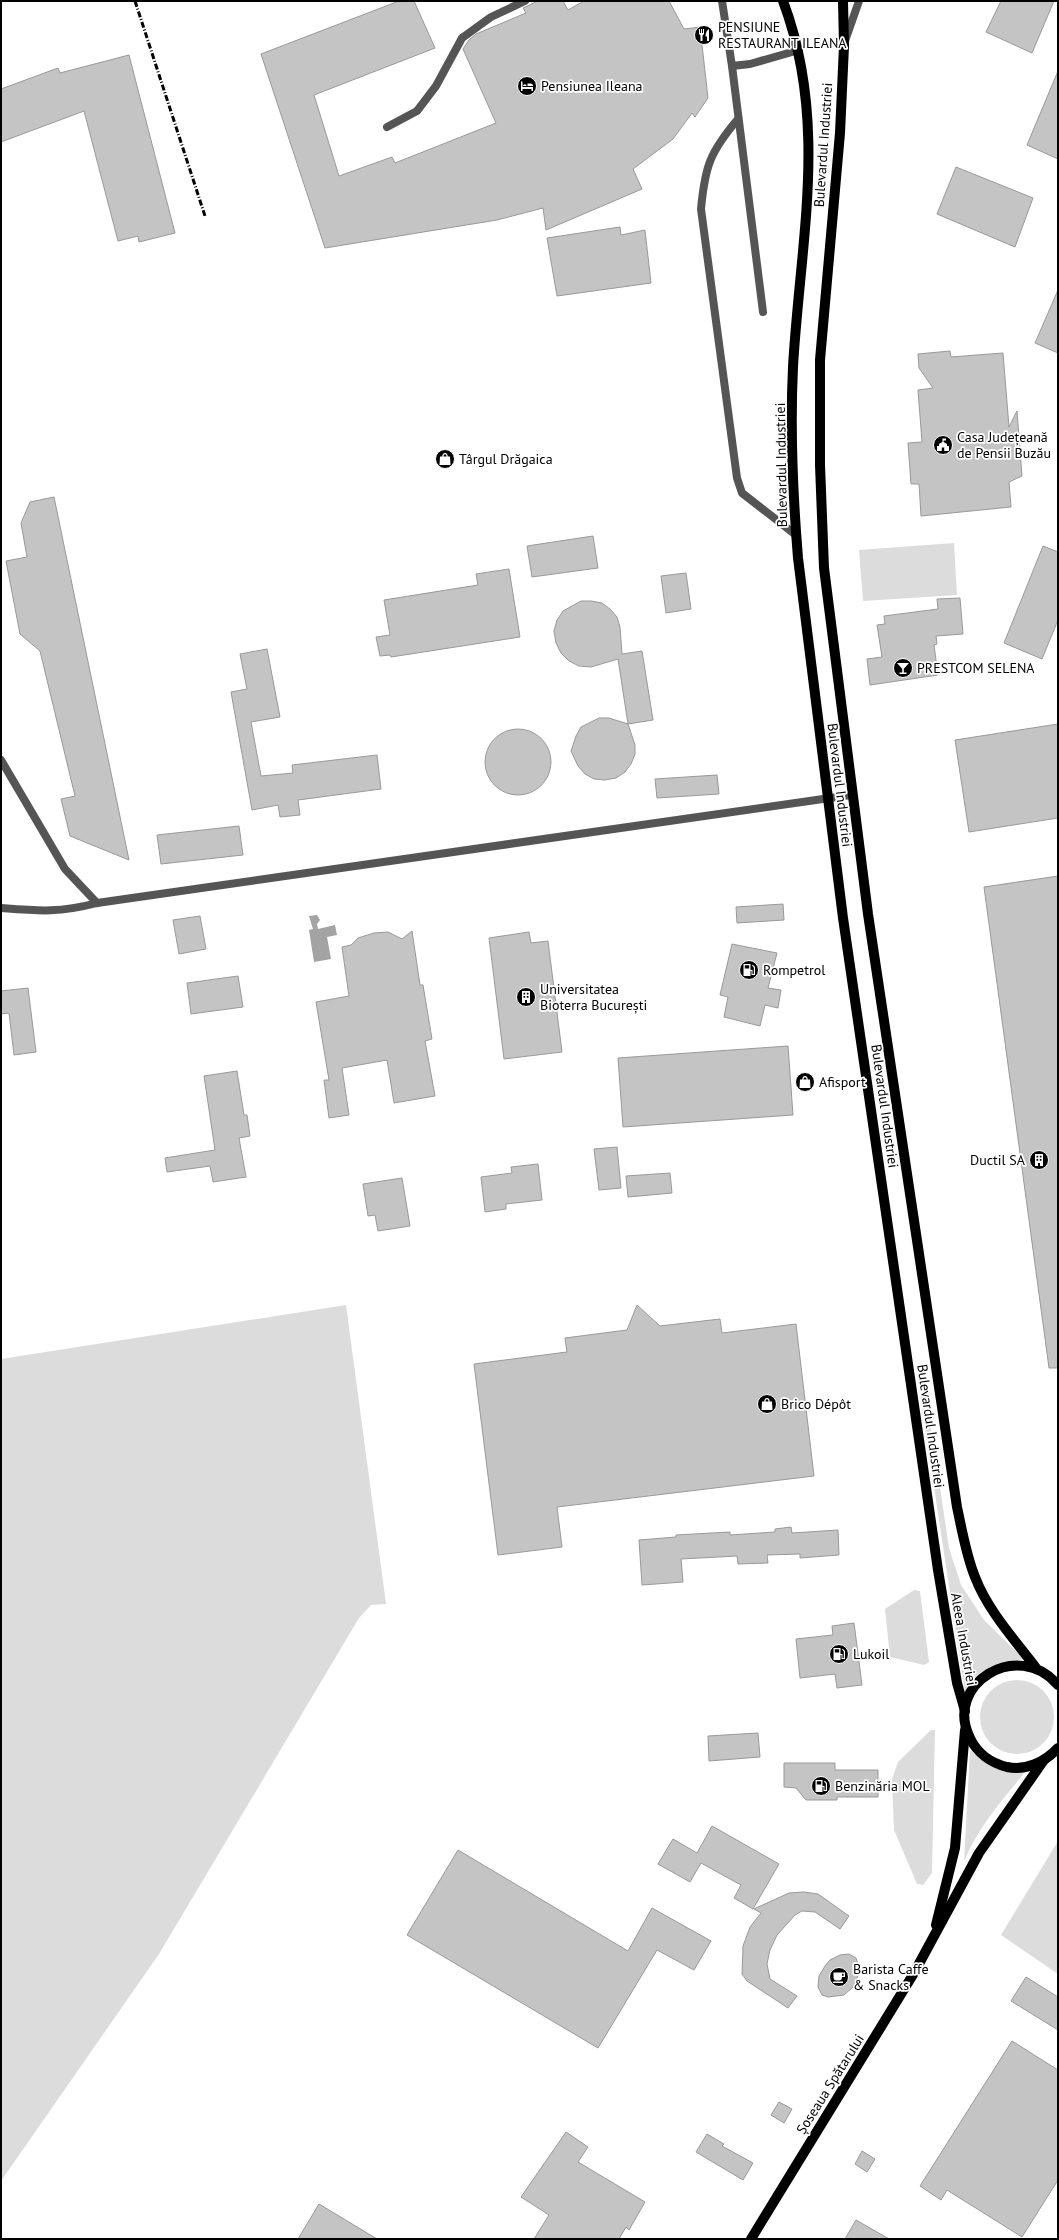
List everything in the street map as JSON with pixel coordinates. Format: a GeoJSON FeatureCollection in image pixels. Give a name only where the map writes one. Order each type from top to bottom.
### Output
{"type":"FeatureCollection","features":[{"type":"Feature","properties":{"kind":"main road","name":"Bulevardul Industriei"},"geometry":{"type":"LineString","coordinates":[[783,1],[799,50],[807,102],[810,138],[809,190],[793,368],[796,535],[827,799],[938,1570]]}},
{"type":"Feature","properties":{"kind":"main road","name":"Bulevardul Industriei"},"geometry":{"type":"LineString","coordinates":[[843,1],[844,46],[840,133],[820,360],[820,465],[824,568],[851,795],[956,1499],[966,1551]]}},
{"type":"Feature","properties":{"kind":"main road","name":"Aleea Industriei"},"geometry":{"type":"LineString","coordinates":[[966,1551],[976,1578],[985,1596],[1036,1668]]}},
{"type":"Feature","properties":{"kind":"main road","name":"Aleea Industriei"},"geometry":{"type":"LineString","coordinates":[[938,1570],[957,1683],[965,1711]]}},
{"type":"Feature","properties":{"kind":"main road","name":"Șoseaua Spătarului"},"geometry":{"type":"LineString","coordinates":[[931,1943],[955,1848],[965,1729],[965,1711],[968,1698],[976,1683],[989,1673],[1010,1666],[1020,1665],[1036,1668],[1048,1675],[1058,1684]]}},
{"type":"Feature","properties":{"kind":"main road","name":"Șoseaua Spătarului"},"geometry":{"type":"LineString","coordinates":[[965,1729],[973,1744],[984,1756],[997,1764],[1019,1768],[1029,1767],[1044,1760]]}},
{"type":"Feature","properties":{"kind":"main road","name":"Șoseaua Spătarului"},"geometry":{"type":"LineString","coordinates":[[750,2239],[931,1943],[979,1853],[1044,1760],[1058,1748]]}},
{"type":"Feature","properties":{"kind":"street"},"geometry":{"type":"LineString","coordinates":[[387,127],[417,111],[436,86],[462,38],[491,17],[525,1]]}},
{"type":"Feature","properties":{"kind":"street"},"geometry":{"type":"LineString","coordinates":[[722,1],[732,66],[763,312]]}},
{"type":"Feature","properties":{"kind":"street"},"geometry":{"type":"LineString","coordinates":[[844,46],[859,1]]}},
{"type":"Feature","properties":{"kind":"street"},"geometry":{"type":"LineString","coordinates":[[732,66],[756,63],[799,50]]}},
{"type":"Feature","properties":{"kind":"street"},"geometry":{"type":"LineString","coordinates":[[738,119],[718,143],[710,162],[704,182],[701,209],[737,478],[742,493],[796,535]]}},
{"type":"Feature","properties":{"kind":"street"},"geometry":{"type":"LineString","coordinates":[[1,760],[65,869],[97,903]]}},
{"type":"Feature","properties":{"kind":"street"},"geometry":{"type":"LineString","coordinates":[[1,908],[50,912],[73,909],[97,903],[851,795]]}},
{"type":"Feature","properties":{"kind":"shaded area"},"geometry":{"type":"Polygon","coordinates":[[[954,543],[957,595],[863,601],[859,550],[954,543]]]}},
{"type":"Feature","properties":{"kind":"shaded area"},"geometry":{"type":"Polygon","coordinates":[[[317,915],[320,920],[317,924],[318,929],[335,925],[337,935],[327,937],[331,959],[314,962],[309,930],[313,929],[309,916],[317,915]]]}},
{"type":"Feature","properties":{"kind":"shaded area"},"geometry":{"type":"Polygon","coordinates":[[[346,1305],[386,1604],[371,1605],[359,1618],[159,1954],[1,2181],[1,1359],[346,1305]]]}},
{"type":"Feature","properties":{"kind":"shaded area"},"geometry":{"type":"Polygon","coordinates":[[[919,1388],[932,1433],[949,1548],[961,1585],[984,1620],[1024,1659],[1007,1662],[982,1672],[975,1677],[965,1691],[919,1388]]]}},
{"type":"Feature","properties":{"kind":"shaded area"},"geometry":{"type":"Polygon","coordinates":[[[914,1590],[920,1591],[929,1662],[924,1665],[890,1657],[885,1609],[914,1590]]]}},
{"type":"Feature","properties":{"kind":"shaded area"},"geometry":{"type":"Polygon","coordinates":[[[1017,1680],[1031,1683],[1043,1691],[1051,1703],[1054,1717],[1051,1731],[1043,1743],[1031,1751],[1017,1754],[1003,1751],[991,1743],[983,1731],[980,1717],[983,1703],[991,1691],[1003,1683],[1017,1680]]]}},
{"type":"Feature","properties":{"kind":"shaded area"},"geometry":{"type":"Polygon","coordinates":[[[931,1730],[935,1730],[932,1873],[923,1885],[917,1884],[894,1830],[892,1779],[898,1762],[931,1730]]]}},
{"type":"Feature","properties":{"kind":"shaded area"},"geometry":{"type":"Polygon","coordinates":[[[970,1750],[982,1761],[995,1768],[1010,1772],[1026,1771],[984,1825],[964,1861],[970,1750]]]}},
{"type":"Feature","properties":{"kind":"shaded area"},"geometry":{"type":"Polygon","coordinates":[[[1058,1841],[1058,1974],[1001,1935],[1058,1841]]]}},
{"type":"Feature","properties":{"kind":"building"},"geometry":{"type":"Polygon","coordinates":[[[399,1],[414,1],[435,48],[314,95],[339,176],[392,157],[395,163],[496,123],[463,49],[469,40],[476,34],[526,13],[523,8],[538,1],[563,1],[568,10],[584,1],[669,1],[684,29],[700,27],[708,98],[695,117],[692,113],[673,139],[633,169],[642,189],[546,230],[543,208],[497,220],[325,248],[261,54],[399,1]]]}},
{"type":"Feature","properties":{"kind":"building"},"geometry":{"type":"Polygon","coordinates":[[[1001,1],[1054,1],[1032,53],[986,32],[1001,1]]]}},
{"type":"Feature","properties":{"kind":"building"},"geometry":{"type":"Polygon","coordinates":[[[129,55],[175,233],[139,242],[138,236],[118,241],[84,111],[1,142],[1,89],[58,68],[60,73],[129,55]]]}},
{"type":"Feature","properties":{"kind":"building"},"geometry":{"type":"Polygon","coordinates":[[[1058,71],[1058,159],[1027,145],[1058,71]]]}},
{"type":"Feature","properties":{"kind":"building"},"geometry":{"type":"Polygon","coordinates":[[[956,167],[1033,198],[1015,247],[937,214],[956,167]]]}},
{"type":"Feature","properties":{"kind":"building"},"geometry":{"type":"Polygon","coordinates":[[[620,227],[621,235],[645,230],[651,283],[557,296],[547,238],[620,227]]]}},
{"type":"Feature","properties":{"kind":"building"},"geometry":{"type":"Polygon","coordinates":[[[1058,290],[1058,353],[1035,343],[1058,290]]]}},
{"type":"Feature","properties":{"kind":"building"},"geometry":{"type":"Polygon","coordinates":[[[950,351],[951,357],[1003,353],[1009,427],[1017,411],[1022,476],[1009,482],[1011,507],[921,516],[919,484],[911,484],[908,443],[922,442],[918,390],[933,388],[919,368],[918,354],[950,351]]]}},
{"type":"Feature","properties":{"kind":"building"},"geometry":{"type":"Polygon","coordinates":[[[54,497],[129,860],[70,836],[61,799],[75,796],[40,651],[20,634],[6,561],[27,557],[21,523],[30,502],[54,497]]]}},
{"type":"Feature","properties":{"kind":"building"},"geometry":{"type":"Polygon","coordinates":[[[593,536],[598,568],[532,577],[527,546],[593,536]]]}},
{"type":"Feature","properties":{"kind":"building"},"geometry":{"type":"Polygon","coordinates":[[[1043,546],[1058,552],[1058,620],[1042,659],[1004,643],[1043,546]]]}},
{"type":"Feature","properties":{"kind":"building"},"geometry":{"type":"Polygon","coordinates":[[[509,569],[520,637],[391,657],[390,655],[380,656],[376,637],[390,635],[384,600],[478,585],[476,574],[509,569]]]}},
{"type":"Feature","properties":{"kind":"building"},"geometry":{"type":"Polygon","coordinates":[[[686,573],[691,609],[666,613],[661,576],[686,573]]]}},
{"type":"Feature","properties":{"kind":"building"},"geometry":{"type":"Polygon","coordinates":[[[960,598],[963,634],[936,636],[937,644],[934,645],[938,675],[870,685],[867,659],[882,657],[877,625],[885,624],[884,616],[938,609],[937,599],[960,598]]]}},
{"type":"Feature","properties":{"kind":"building"},"geometry":{"type":"Polygon","coordinates":[[[581,601],[602,603],[617,617],[620,627],[622,654],[642,651],[653,720],[628,724],[618,659],[591,667],[579,666],[569,661],[561,653],[556,643],[554,631],[557,620],[563,611],[581,601]]]}},
{"type":"Feature","properties":{"kind":"building"},"geometry":{"type":"Polygon","coordinates":[[[267,649],[280,717],[251,722],[261,776],[293,773],[292,765],[377,755],[381,789],[298,800],[300,815],[280,817],[278,805],[252,810],[231,692],[247,689],[240,654],[267,649]]]}},
{"type":"Feature","properties":{"kind":"building"},"geometry":{"type":"Polygon","coordinates":[[[599,718],[609,718],[628,724],[635,745],[635,754],[631,764],[625,772],[616,778],[605,780],[594,779],[585,774],[578,766],[571,751],[581,727],[599,718]]]}},
{"type":"Feature","properties":{"kind":"building"},"geometry":{"type":"Polygon","coordinates":[[[1058,724],[1058,818],[969,832],[955,740],[1058,724]]]}},
{"type":"Feature","properties":{"kind":"building"},"geometry":{"type":"Polygon","coordinates":[[[518,729],[531,732],[541,739],[548,749],[551,762],[548,775],[541,785],[531,792],[518,795],[505,792],[495,785],[488,775],[485,762],[488,749],[495,739],[505,732],[518,729]]]}},
{"type":"Feature","properties":{"kind":"building"},"geometry":{"type":"Polygon","coordinates":[[[717,775],[719,794],[657,798],[655,779],[717,775]]]}},
{"type":"Feature","properties":{"kind":"building"},"geometry":{"type":"Polygon","coordinates":[[[239,826],[243,855],[161,864],[157,835],[239,826]]]}},
{"type":"Feature","properties":{"kind":"building","name":"Ductil SA"},"geometry":{"type":"Polygon","coordinates":[[[1058,876],[1058,1368],[1049,1368],[984,887],[1058,876]]]}},
{"type":"Feature","properties":{"kind":"building"},"geometry":{"type":"Polygon","coordinates":[[[783,904],[784,920],[737,923],[736,907],[783,904]]]}},
{"type":"Feature","properties":{"kind":"building"},"geometry":{"type":"Polygon","coordinates":[[[200,916],[206,949],[179,954],[173,920],[200,916]]]}},
{"type":"Feature","properties":{"kind":"building"},"geometry":{"type":"Polygon","coordinates":[[[412,931],[420,985],[423,985],[432,1039],[425,1041],[435,1096],[394,1103],[387,1060],[342,1068],[349,1115],[329,1118],[324,1080],[329,1080],[316,1002],[349,996],[342,947],[351,945],[358,938],[374,933],[388,932],[402,939],[412,931]]]}},
{"type":"Feature","properties":{"kind":"building","name":"Universitatea Bioterra București"},"geometry":{"type":"Polygon","coordinates":[[[529,932],[531,943],[548,941],[562,1052],[504,1059],[489,938],[529,932]]]}},
{"type":"Feature","properties":{"kind":"building","name":"Rompetrol"},"geometry":{"type":"Polygon","coordinates":[[[732,944],[777,953],[768,988],[781,990],[778,1008],[765,1005],[760,1026],[724,1017],[728,997],[720,995],[732,944]]]}},
{"type":"Feature","properties":{"kind":"building"},"geometry":{"type":"Polygon","coordinates":[[[238,976],[243,1007],[191,1014],[187,983],[238,976]]]}},
{"type":"Feature","properties":{"kind":"building"},"geometry":{"type":"Polygon","coordinates":[[[28,988],[36,1052],[14,1055],[9,1013],[1,1014],[1,991],[28,988]]]}},
{"type":"Feature","properties":{"kind":"building"},"geometry":{"type":"Polygon","coordinates":[[[788,1046],[793,1115],[623,1127],[618,1058],[788,1046]]]}},
{"type":"Feature","properties":{"kind":"building"},"geometry":{"type":"Polygon","coordinates":[[[237,1071],[244,1115],[247,1115],[250,1136],[239,1138],[246,1177],[213,1182],[210,1166],[167,1172],[165,1158],[215,1150],[204,1076],[237,1071]]]}},
{"type":"Feature","properties":{"kind":"building"},"geometry":{"type":"Polygon","coordinates":[[[617,1147],[621,1188],[599,1190],[594,1149],[617,1147]]]}},
{"type":"Feature","properties":{"kind":"building"},"geometry":{"type":"Polygon","coordinates":[[[538,1164],[542,1200],[506,1204],[506,1209],[485,1212],[481,1177],[512,1173],[511,1167],[538,1164]]]}},
{"type":"Feature","properties":{"kind":"building"},"geometry":{"type":"Polygon","coordinates":[[[670,1173],[672,1193],[628,1197],[626,1176],[670,1173]]]}},
{"type":"Feature","properties":{"kind":"building"},"geometry":{"type":"Polygon","coordinates":[[[402,1178],[410,1226],[378,1231],[375,1215],[368,1216],[363,1184],[402,1178]]]}},
{"type":"Feature","properties":{"kind":"building"},"geometry":{"type":"Polygon","coordinates":[[[637,1305],[660,1326],[720,1319],[722,1333],[796,1324],[814,1476],[557,1507],[562,1547],[498,1555],[474,1364],[567,1352],[565,1338],[627,1330],[637,1305]]]}},
{"type":"Feature","properties":{"kind":"building"},"geometry":{"type":"Polygon","coordinates":[[[791,1527],[792,1533],[838,1530],[839,1555],[800,1558],[800,1554],[767,1555],[768,1563],[738,1564],[737,1556],[681,1559],[683,1582],[642,1585],[639,1540],[676,1537],[676,1535],[730,1532],[730,1535],[775,1532],[775,1529],[791,1527]]]}},
{"type":"Feature","properties":{"kind":"building"},"geometry":{"type":"Polygon","coordinates":[[[854,1623],[862,1685],[837,1688],[835,1674],[800,1678],[796,1639],[833,1635],[832,1626],[854,1623]]]}},
{"type":"Feature","properties":{"kind":"building"},"geometry":{"type":"Polygon","coordinates":[[[758,1733],[760,1757],[709,1761],[708,1736],[758,1733]]]}},
{"type":"Feature","properties":{"kind":"building"},"geometry":{"type":"Polygon","coordinates":[[[784,1763],[835,1763],[835,1770],[878,1770],[878,1797],[837,1797],[837,1800],[806,1800],[796,1788],[784,1787],[784,1763]]]}},
{"type":"Feature","properties":{"kind":"building"},"geometry":{"type":"Polygon","coordinates":[[[712,1826],[779,1864],[753,1909],[734,1898],[741,1885],[701,1863],[690,1882],[658,1864],[673,1839],[697,1853],[712,1826]]]}},
{"type":"Feature","properties":{"kind":"building"},"geometry":{"type":"Polygon","coordinates":[[[458,1850],[628,1951],[652,1908],[711,1941],[694,1970],[657,1950],[598,2048],[407,1935],[458,1850]]]}},
{"type":"Feature","properties":{"kind":"building"},"geometry":{"type":"Polygon","coordinates":[[[804,1892],[818,1894],[849,1916],[840,1929],[815,1912],[802,1911],[795,1915],[777,1935],[770,1950],[767,1964],[770,1979],[797,1996],[788,2008],[747,1981],[742,1974],[743,1946],[750,1927],[761,1913],[754,1909],[789,1893],[804,1892]]]}},
{"type":"Feature","properties":{"kind":"building"},"geometry":{"type":"Polygon","coordinates":[[[849,1954],[856,1958],[859,1967],[858,1976],[853,1987],[844,1995],[828,1997],[822,1995],[818,1987],[819,1976],[825,1966],[830,1960],[840,1955],[849,1954]]]}},
{"type":"Feature","properties":{"kind":"building"},"geometry":{"type":"Polygon","coordinates":[[[1026,1977],[1058,1997],[1058,2030],[1011,2001],[1026,1977]]]}},
{"type":"Feature","properties":{"kind":"building"},"geometry":{"type":"Polygon","coordinates":[[[1012,2041],[1058,2070],[1058,2180],[1022,2237],[947,2190],[941,2200],[920,2186],[1012,2041]]]}},
{"type":"Feature","properties":{"kind":"building"},"geometry":{"type":"Polygon","coordinates":[[[779,2102],[792,2109],[784,2123],[771,2115],[779,2102]]]}},
{"type":"Feature","properties":{"kind":"building"},"geometry":{"type":"Polygon","coordinates":[[[566,2132],[588,2147],[578,2162],[645,2202],[629,2230],[626,2227],[619,2239],[534,2239],[549,2215],[521,2197],[566,2132]]]}},
{"type":"Feature","properties":{"kind":"building"},"geometry":{"type":"Polygon","coordinates":[[[707,2134],[724,2144],[722,2146],[753,2163],[743,2180],[696,2152],[707,2134]]]}},
{"type":"Feature","properties":{"kind":"building"},"geometry":{"type":"Polygon","coordinates":[[[862,2151],[875,2159],[867,2172],[855,2164],[862,2151]]]}},
{"type":"Feature","properties":{"kind":"building"},"geometry":{"type":"Polygon","coordinates":[[[319,2204],[377,2239],[298,2239],[319,2204]]]}},
{"type":"Feature","properties":{"kind":"building"},"geometry":{"type":"Polygon","coordinates":[[[856,2220],[889,2239],[845,2239],[856,2220]]]}},
{"type":"Feature","properties":{"kind":"railway"},"geometry":{"type":"LineString","coordinates":[[135,1],[205,216]]}},
{"type":"Feature","properties":{"kind":"place","name":"PENSIUNE RESTAURANT ILEANA"},"geometry":{"type":"Point","coordinates":[704,35]}},
{"type":"Feature","properties":{"kind":"place","name":"Pensiunea Ileana"},"geometry":{"type":"Point","coordinates":[527,86]}},
{"type":"Feature","properties":{"kind":"place","name":"Casa Județeană de Pensii Buzău"},"geometry":{"type":"Point","coordinates":[943,445]}},
{"type":"Feature","properties":{"kind":"place","name":"Târgul Drăgaica"},"geometry":{"type":"Point","coordinates":[445,459]}},
{"type":"Feature","properties":{"kind":"place","name":"PRESTCOM SELENA"},"geometry":{"type":"Point","coordinates":[903,668]}},
{"type":"Feature","properties":{"kind":"place","name":"Rompetrol"},"geometry":{"type":"Point","coordinates":[749,970]}},
{"type":"Feature","properties":{"kind":"place","name":"Universitatea Bioterra București"},"geometry":{"type":"Point","coordinates":[526,997]}},
{"type":"Feature","properties":{"kind":"place","name":"Afisport"},"geometry":{"type":"Point","coordinates":[805,1082]}},
{"type":"Feature","properties":{"kind":"place","name":"Ductil SA"},"geometry":{"type":"Point","coordinates":[1039,1160]}},
{"type":"Feature","properties":{"kind":"place","name":"Brico Dépôt"},"geometry":{"type":"Point","coordinates":[767,1404]}},
{"type":"Feature","properties":{"kind":"place","name":"Lukoil"},"geometry":{"type":"Point","coordinates":[839,1654]}},
{"type":"Feature","properties":{"kind":"place","name":"Benzinăria MOL"},"geometry":{"type":"Point","coordinates":[821,1786]}},
{"type":"Feature","properties":{"kind":"place","name":"Barista Caffe & Snacks"},"geometry":{"type":"Point","coordinates":[839,1977]}}]}
